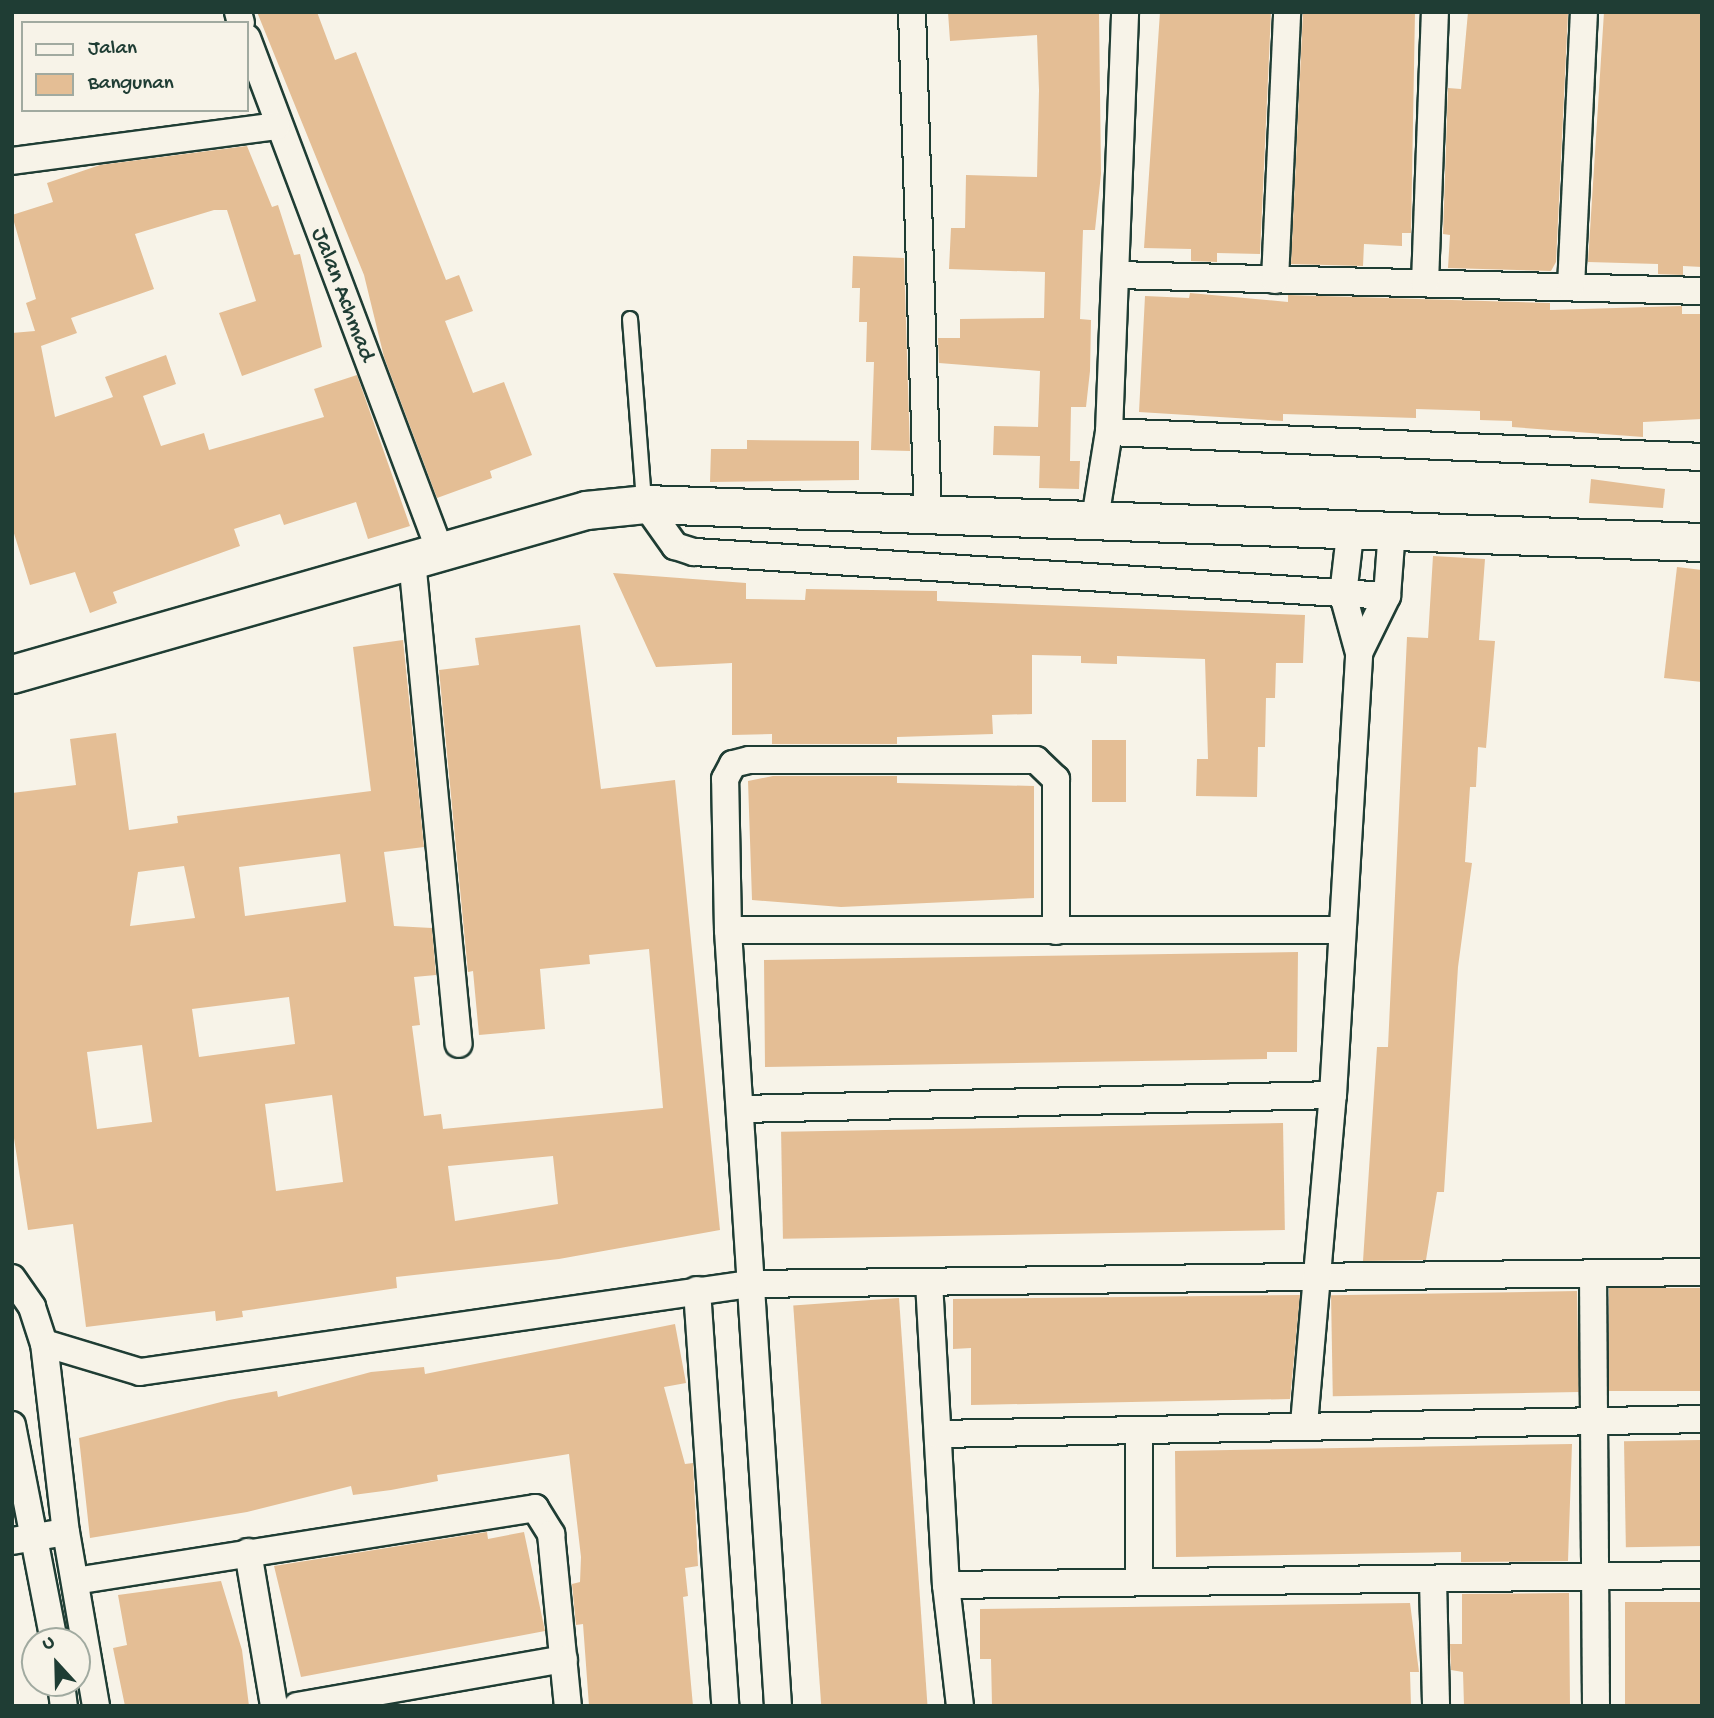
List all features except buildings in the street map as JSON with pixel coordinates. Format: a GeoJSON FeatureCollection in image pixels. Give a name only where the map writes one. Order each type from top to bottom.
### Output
{"type":"FeatureCollection","features":[{"type":"Feature","properties":{"kind":"street"},"geometry":{"type":"LineString","coordinates":[[912,12],[928,510]]}},
{"type":"Feature","properties":{"kind":"street"},"geometry":{"type":"LineString","coordinates":[[1095,519],[1109,432],[1125,12]]}},
{"type":"Feature","properties":{"kind":"street"},"geometry":{"type":"LineString","coordinates":[[1275,280],[1287,12]]}},
{"type":"Feature","properties":{"kind":"street"},"geometry":{"type":"LineString","coordinates":[[1425,283],[1435,12]]}},
{"type":"Feature","properties":{"kind":"street"},"geometry":{"type":"LineString","coordinates":[[1571,287],[1584,12]]}},
{"type":"Feature","properties":{"kind":"street","name":"Jalan Achmad"},"geometry":{"type":"LineString","coordinates":[[248,41],[426,555],[459,1044]]}},
{"type":"Feature","properties":{"kind":"street"},"geometry":{"type":"LineString","coordinates":[[12,161],[277,126]]}},
{"type":"Feature","properties":{"kind":"street"},"geometry":{"type":"LineString","coordinates":[[1117,275],[1702,291]]}},
{"type":"Feature","properties":{"kind":"street"},"geometry":{"type":"LineString","coordinates":[[1109,432],[1702,457]]}},
{"type":"Feature","properties":{"kind":"street"},"geometry":{"type":"LineString","coordinates":[[645,504],[675,546],[694,552],[1387,596]]}},
{"type":"Feature","properties":{"kind":"street"},"geometry":{"type":"LineString","coordinates":[[12,674],[586,510],[645,504],[928,510],[1702,542]]}},
{"type":"Feature","properties":{"kind":"street"},"geometry":{"type":"LineString","coordinates":[[1304,1424],[1333,1095],[1359,653],[1343,594],[1351,526]]}},
{"type":"Feature","properties":{"kind":"street"},"geometry":{"type":"LineString","coordinates":[[1359,653],[1387,596],[1392,528]]}},
{"type":"Feature","properties":{"kind":"street"},"geometry":{"type":"LineString","coordinates":[[778,1706],[728,930],[724,790],[733,764],[1022,758],[1049,767],[1056,779],[1056,931]]}},
{"type":"Feature","properties":{"kind":"street"},"geometry":{"type":"LineString","coordinates":[[728,930],[1341,930]]}},
{"type":"Feature","properties":{"kind":"street"},"geometry":{"type":"LineString","coordinates":[[741,1109],[1333,1095]]}},
{"type":"Feature","properties":{"kind":"street"},"geometry":{"type":"LineString","coordinates":[[44,1343],[121,1368],[168,1370],[749,1284],[1702,1272]]}},
{"type":"Feature","properties":{"kind":"street"},"geometry":{"type":"LineString","coordinates":[[1593,1274],[1596,1706]]}},
{"type":"Feature","properties":{"kind":"street"},"geometry":{"type":"LineString","coordinates":[[12,1278],[32,1307],[44,1343],[66,1532],[96,1706]]}},
{"type":"Feature","properties":{"kind":"street"},"geometry":{"type":"LineString","coordinates":[[929,1282],[946,1585],[960,1706]]}},
{"type":"Feature","properties":{"kind":"street"},"geometry":{"type":"LineString","coordinates":[[697,1290],[725,1706]]}},
{"type":"Feature","properties":{"kind":"street"},"geometry":{"type":"LineString","coordinates":[[938,1434],[1139,1434],[1304,1424],[1702,1419]]}},
{"type":"Feature","properties":{"kind":"street"},"geometry":{"type":"LineString","coordinates":[[12,1425],[24,1539],[50,1627]]}},
{"type":"Feature","properties":{"kind":"street"},"geometry":{"type":"LineString","coordinates":[[1139,1434],[1139,1582]]}},
{"type":"Feature","properties":{"kind":"street"},"geometry":{"type":"LineString","coordinates":[[75,1581],[535,1508],[551,1534],[568,1706]]}},
{"type":"Feature","properties":{"kind":"street"},"geometry":{"type":"LineString","coordinates":[[24,1539],[66,1532]]}},
{"type":"Feature","properties":{"kind":"street"},"geometry":{"type":"LineString","coordinates":[[248,1552],[274,1706]]}},
{"type":"Feature","properties":{"kind":"street"},"geometry":{"type":"LineString","coordinates":[[946,1585],[1702,1574]]}},
{"type":"Feature","properties":{"kind":"street"},"geometry":{"type":"LineString","coordinates":[[1433,1580],[1436,1706]]}},
{"type":"Feature","properties":{"kind":"street"},"geometry":{"type":"LineString","coordinates":[[297,1706],[564,1659]]}},
{"type":"Feature","properties":{"kind":"lane"},"geometry":{"type":"LineString","coordinates":[[630,318],[645,504]]}}]}
